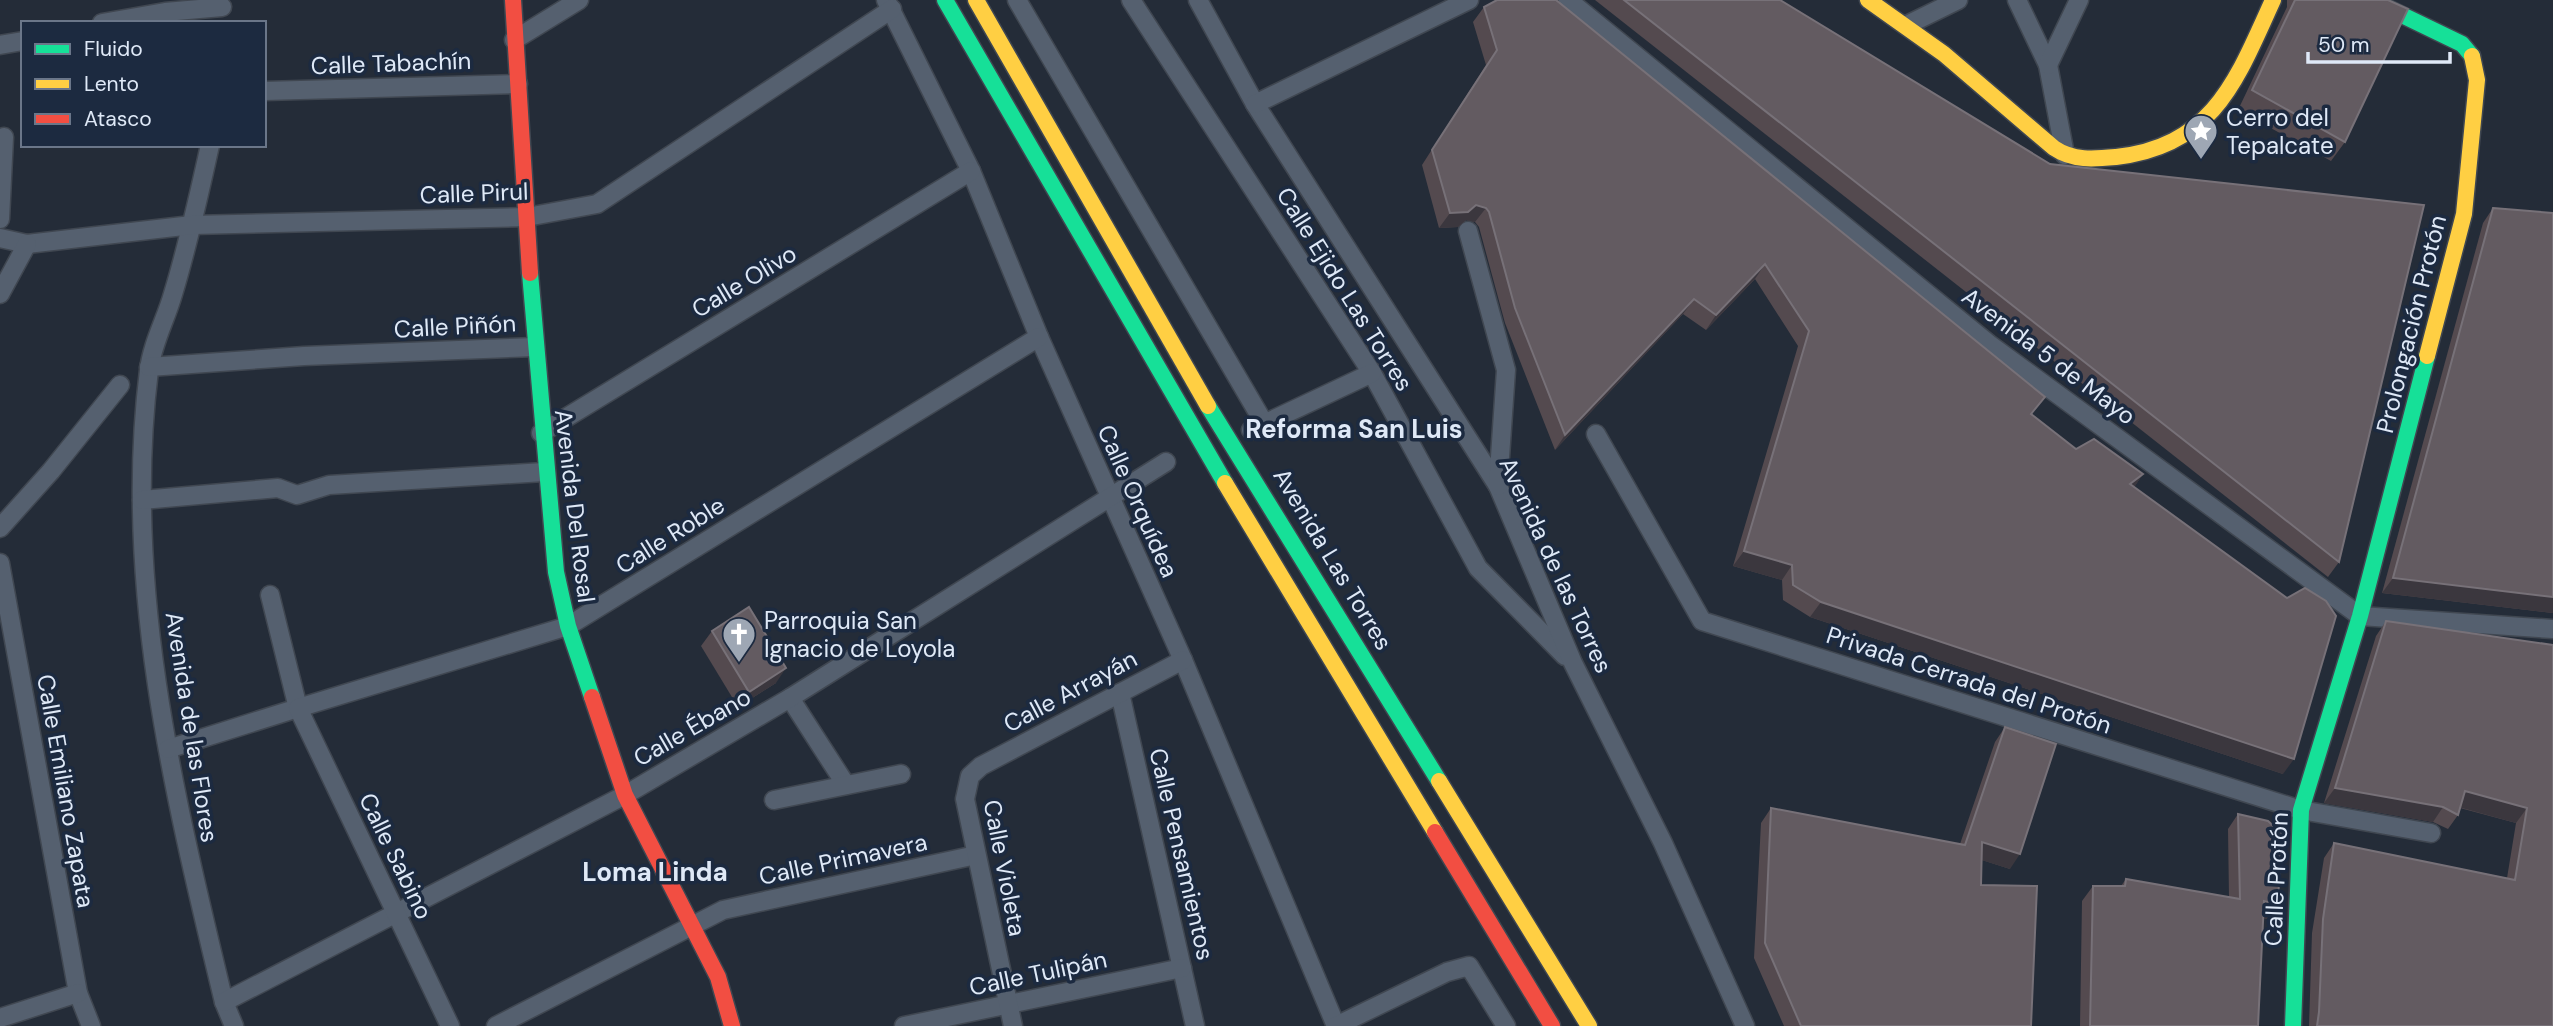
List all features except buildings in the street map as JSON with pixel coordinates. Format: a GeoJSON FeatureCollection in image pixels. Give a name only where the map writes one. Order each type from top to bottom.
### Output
{"type":"FeatureCollection","features":[{"type":"Feature","properties":{"kind":"main road","name":"Avenida Del Rosal"},"geometry":{"type":"LineString","coordinates":[[513,0],[541,433],[556,572],[568,626],[625,795],[719,977],[732,1026]]}},
{"type":"Feature","properties":{"kind":"main road"},"geometry":{"type":"LineString","coordinates":[[932,0],[972,45]]}},
{"type":"Feature","properties":{"kind":"main road"},"geometry":{"type":"LineString","coordinates":[[945,0],[1201,443],[1552,1026]]}},
{"type":"Feature","properties":{"kind":"main road"},"geometry":{"type":"LineString","coordinates":[[976,0],[1001,41]]}},
{"type":"Feature","properties":{"kind":"main road"},"geometry":{"type":"LineString","coordinates":[[986,0],[1001,41]]}},
{"type":"Feature","properties":{"kind":"main road"},"geometry":{"type":"LineString","coordinates":[[1868,0],[1909,24],[2065,155],[2104,159],[2162,148],[2207,121],[2224,103],[2273,0]]}},
{"type":"Feature","properties":{"kind":"main road","name":"Prolongación Protón"},"geometry":{"type":"LineString","coordinates":[[2360,616],[2463,214],[2477,80],[2471,52],[2462,44],[2371,0]]}},
{"type":"Feature","properties":{"kind":"main road","name":"Avenida Las Torres"},"geometry":{"type":"LineString","coordinates":[[1001,41],[1229,442],[1247,466],[1589,1026]]}},
{"type":"Feature","properties":{"kind":"main road","name":"Calle Protón"},"geometry":{"type":"LineString","coordinates":[[2292,1026],[2301,810],[2360,616]]}},
{"type":"Feature","properties":{"kind":"street"},"geometry":{"type":"LineString","coordinates":[[514,40],[579,0]]}},
{"type":"Feature","properties":{"kind":"street"},"geometry":{"type":"LineString","coordinates":[[1017,0],[1257,427],[1372,373]]}},
{"type":"Feature","properties":{"kind":"street","name":"Calle Ejido Las Torres"},"geometry":{"type":"LineString","coordinates":[[1131,0],[1372,373],[1478,568],[1573,663]]}},
{"type":"Feature","properties":{"kind":"street","name":"Avenida de las Torres"},"geometry":{"type":"LineString","coordinates":[[1198,0],[1255,104],[1498,486],[1573,663],[1663,844],[1745,1026]]}},
{"type":"Feature","properties":{"kind":"street","name":"Avenida 5 de Mayo"},"geometry":{"type":"LineString","coordinates":[[1568,0],[1990,344],[2360,616]]}},
{"type":"Feature","properties":{"kind":"street"},"geometry":{"type":"LineString","coordinates":[[1909,24],[1958,0]]}},
{"type":"Feature","properties":{"kind":"street"},"geometry":{"type":"LineString","coordinates":[[2017,0],[2048,65],[2065,155]]}},
{"type":"Feature","properties":{"kind":"street"},"geometry":{"type":"LineString","coordinates":[[2048,65],[2079,0]]}},
{"type":"Feature","properties":{"kind":"street"},"geometry":{"type":"LineString","coordinates":[[1255,104],[1463,1]]}},
{"type":"Feature","properties":{"kind":"street","name":"Calle Orquídea"},"geometry":{"type":"LineString","coordinates":[[889,5],[971,171],[1039,337],[1183,660],[1336,1026]]}},
{"type":"Feature","properties":{"kind":"street","name":"Calle Pirul"},"geometry":{"type":"LineString","coordinates":[[0,238],[27,244],[192,225],[527,217],[597,204],[889,5]]}},
{"type":"Feature","properties":{"kind":"street"},"geometry":{"type":"LineString","coordinates":[[113,21],[165,12],[222,10]]}},
{"type":"Feature","properties":{"kind":"street"},"geometry":{"type":"LineString","coordinates":[[0,45],[21,41]]}},
{"type":"Feature","properties":{"kind":"street","name":"Calle Tabachín"},"geometry":{"type":"LineString","coordinates":[[266,91],[518,84]]}},
{"type":"Feature","properties":{"kind":"street"},"geometry":{"type":"LineString","coordinates":[[0,219],[4,138]]}},
{"type":"Feature","properties":{"kind":"street","name":"Avenida de las Flores"},"geometry":{"type":"LineString","coordinates":[[210,147],[192,225],[149,367],[142,500],[151,660],[184,837],[224,1002],[234,1026]]}},
{"type":"Feature","properties":{"kind":"street","name":"Calle Olivo"},"geometry":{"type":"LineString","coordinates":[[541,433],[971,171]]}},
{"type":"Feature","properties":{"kind":"street"},"geometry":{"type":"LineString","coordinates":[[1468,231],[1506,370],[1498,486]]}},
{"type":"Feature","properties":{"kind":"street"},"geometry":{"type":"LineString","coordinates":[[0,294],[27,244]]}},
{"type":"Feature","properties":{"kind":"street","name":"Calle Roble"},"geometry":{"type":"LineString","coordinates":[[168,749],[568,626],[1039,337]]}},
{"type":"Feature","properties":{"kind":"street","name":"Calle Piñón"},"geometry":{"type":"LineString","coordinates":[[149,367],[304,356],[535,347]]}},
{"type":"Feature","properties":{"kind":"street"},"geometry":{"type":"LineString","coordinates":[[0,528],[51,471],[120,386]]}},
{"type":"Feature","properties":{"kind":"street","name":"Privada Cerrada del Protón"},"geometry":{"type":"LineString","coordinates":[[1596,434],[1702,621],[2301,810],[2431,833]]}},
{"type":"Feature","properties":{"kind":"street","name":"Calle Ébano"},"geometry":{"type":"LineString","coordinates":[[224,1002],[395,911],[625,795],[790,698],[1166,461]]}},
{"type":"Feature","properties":{"kind":"street"},"geometry":{"type":"LineString","coordinates":[[142,500],[278,488],[297,495],[329,485],[544,472]]}},
{"type":"Feature","properties":{"kind":"street","name":"Calle Emiliano Zapata"},"geometry":{"type":"LineString","coordinates":[[0,563],[78,993],[91,1026]]}},
{"type":"Feature","properties":{"kind":"street","name":"Calle Sabino"},"geometry":{"type":"LineString","coordinates":[[270,594],[298,708],[450,1026]]}},
{"type":"Feature","properties":{"kind":"street"},"geometry":{"type":"LineString","coordinates":[[2360,616],[2553,629]]}},
{"type":"Feature","properties":{"kind":"street","name":"Calle Arrayán"},"geometry":{"type":"LineString","coordinates":[[981,766],[1183,660]]}},
{"type":"Feature","properties":{"kind":"street","name":"Calle Pensamientos"},"geometry":{"type":"LineString","coordinates":[[1120,692],[1195,1026]]}},
{"type":"Feature","properties":{"kind":"street"},"geometry":{"type":"LineString","coordinates":[[790,698],[846,785]]}},
{"type":"Feature","properties":{"kind":"street","name":"Calle Violeta"},"geometry":{"type":"LineString","coordinates":[[981,766],[970,776],[965,799],[1013,1026]]}},
{"type":"Feature","properties":{"kind":"street"},"geometry":{"type":"LineString","coordinates":[[774,800],[901,774]]}},
{"type":"Feature","properties":{"kind":"street","name":"Calle Primavera"},"geometry":{"type":"LineString","coordinates":[[496,1026],[723,910],[976,855]]}},
{"type":"Feature","properties":{"kind":"street"},"geometry":{"type":"LineString","coordinates":[[1336,1026],[1447,972],[1469,967],[1475,972],[1506,1026]]}},
{"type":"Feature","properties":{"kind":"street","name":"Calle Tulipán"},"geometry":{"type":"LineString","coordinates":[[904,1026],[1182,968]]}},
{"type":"Feature","properties":{"kind":"street"},"geometry":{"type":"LineString","coordinates":[[0,1018],[78,993]]}},
{"type":"Feature","properties":{"kind":"traffic: fast"},"geometry":{"type":"LineString","coordinates":[[945,0],[1225,483]]}},
{"type":"Feature","properties":{"kind":"traffic: fast"},"geometry":{"type":"LineString","coordinates":[[2371,0],[2462,44],[2472,56]]}},
{"type":"Feature","properties":{"kind":"traffic: fast"},"geometry":{"type":"LineString","coordinates":[[530,273],[556,572],[568,626],[592,697]]}},
{"type":"Feature","properties":{"kind":"traffic: fast"},"geometry":{"type":"LineString","coordinates":[[2293,1026],[2301,810],[2360,616],[2427,356]]}},
{"type":"Feature","properties":{"kind":"traffic: fast"},"geometry":{"type":"LineString","coordinates":[[1208,406],[1439,781]]}},
{"type":"Feature","properties":{"kind":"traffic: slow"},"geometry":{"type":"LineString","coordinates":[[976,0],[1208,406]]}},
{"type":"Feature","properties":{"kind":"traffic: slow"},"geometry":{"type":"LineString","coordinates":[[1868,0],[1944,54],[2054,148],[2076,157],[2092,158],[2116,157],[2149,150],[2177,139],[2199,123],[2218,104],[2233,81],[2273,0]]}},
{"type":"Feature","properties":{"kind":"traffic: slow"},"geometry":{"type":"LineString","coordinates":[[2427,356],[2464,214],[2477,80],[2472,56]]}},
{"type":"Feature","properties":{"kind":"traffic: slow"},"geometry":{"type":"LineString","coordinates":[[1225,483],[1435,832]]}},
{"type":"Feature","properties":{"kind":"traffic: slow"},"geometry":{"type":"LineString","coordinates":[[1439,781],[1589,1026]]}},
{"type":"Feature","properties":{"kind":"traffic: jam"},"geometry":{"type":"LineString","coordinates":[[513,0],[530,273]]}},
{"type":"Feature","properties":{"kind":"traffic: jam"},"geometry":{"type":"LineString","coordinates":[[592,697],[625,795],[718,977],[732,1026]]}},
{"type":"Feature","properties":{"kind":"traffic: jam"},"geometry":{"type":"LineString","coordinates":[[1435,832],[1552,1026]]}},
{"type":"Feature","properties":{"kind":"place","name":"Cerro del Tepalcate"},"geometry":{"type":"Point","coordinates":[2201,161]}},
{"type":"Feature","properties":{"kind":"place","name":"Parroquia San Ignacio de Loyola"},"geometry":{"type":"Point","coordinates":[739,664]}},
{"type":"Feature","properties":{"kind":"district","name":"Reforma San Luis"},"geometry":{"type":"Point","coordinates":[1354,429]}},
{"type":"Feature","properties":{"kind":"district","name":"Loma Linda"},"geometry":{"type":"Point","coordinates":[655,872]}}]}
